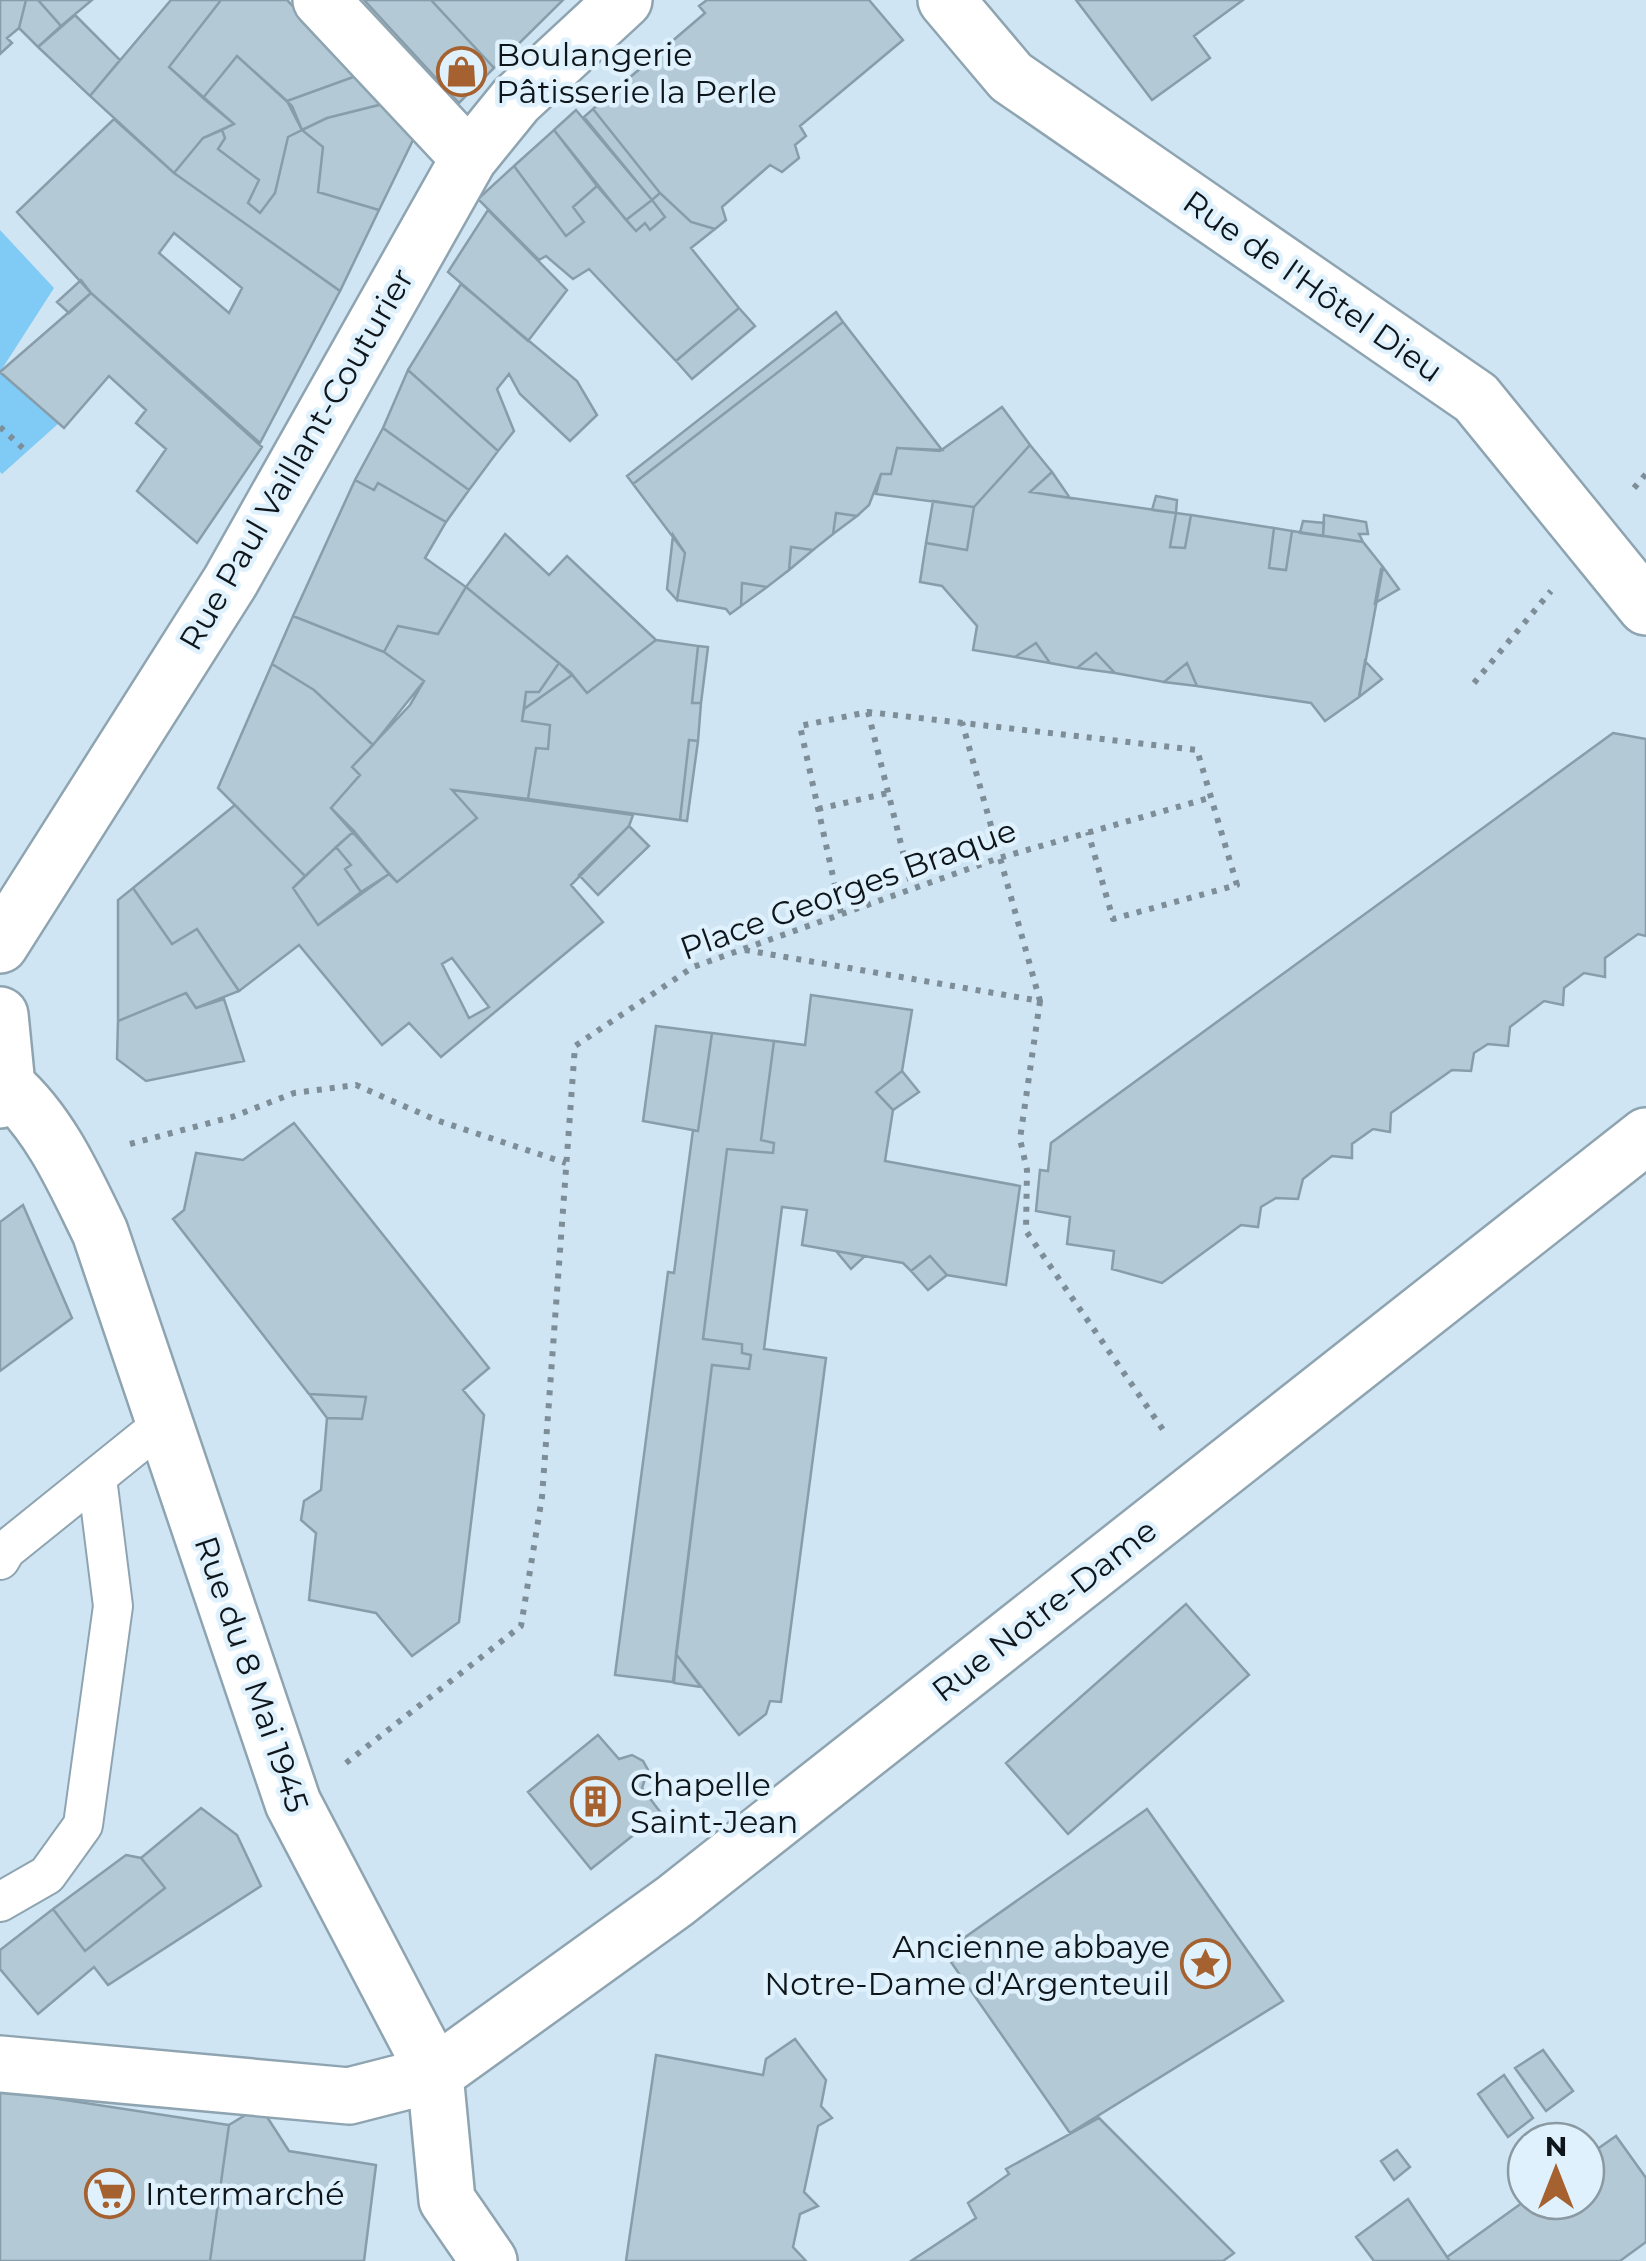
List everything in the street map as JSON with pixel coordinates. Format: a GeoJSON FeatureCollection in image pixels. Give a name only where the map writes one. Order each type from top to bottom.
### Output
{"type":"FeatureCollection","features":[{"type":"Feature","properties":{"kind":"street"},"geometry":{"type":"LineString","coordinates":[[321,0],[470,158]]}},
{"type":"Feature","properties":{"kind":"street","name":"Rue Paul Vaillant-Couturier"},"geometry":{"type":"LineString","coordinates":[[0,945],[230,582],[470,158],[516,100],[624,0]]}},
{"type":"Feature","properties":{"kind":"street","name":"Rue de l'Hôtel Dieu"},"geometry":{"type":"LineString","coordinates":[[946,0],[1011,77],[1476,398],[1646,607]]}},
{"type":"Feature","properties":{"kind":"street"},"geometry":{"type":"LineString","coordinates":[[0,1015],[4,1093]]}},
{"type":"Feature","properties":{"kind":"street","name":"Rue du 8 Mai 1945"},"geometry":{"type":"LineString","coordinates":[[4,1093],[27,1104],[65,1162],[100,1232],[293,1804],[434,2074],[447,2200],[489,2261]]}},
{"type":"Feature","properties":{"kind":"street","name":"Rue Notre-Dame"},"geometry":{"type":"LineString","coordinates":[[434,2074],[675,1901],[1646,1136]]}},
{"type":"Feature","properties":{"kind":"street"},"geometry":{"type":"LineString","coordinates":[[0,2064],[349,2096],[434,2074]]}},
{"type":"Feature","properties":{"kind":"lane"},"geometry":{"type":"LineString","coordinates":[[0,1560],[6,1550],[166,1420]]}},
{"type":"Feature","properties":{"kind":"lane"},"geometry":{"type":"LineString","coordinates":[[0,1902],[48,1875],[83,1824],[113,1606],[97,1478]]}},
{"type":"Feature","properties":{"kind":"path"},"geometry":{"type":"LineString","coordinates":[[0,427],[26,451]]}},
{"type":"Feature","properties":{"kind":"path"},"geometry":{"type":"LineString","coordinates":[[1474,683],[1593,541]]}},
{"type":"Feature","properties":{"kind":"path"},"geometry":{"type":"LineString","coordinates":[[868,712],[912,888]]}},
{"type":"Feature","properties":{"kind":"path"},"geometry":{"type":"LineString","coordinates":[[841,913],[800,726],[868,712],[1197,750],[1237,885],[1113,919],[1088,832]]}},
{"type":"Feature","properties":{"kind":"path"},"geometry":{"type":"LineString","coordinates":[[962,722],[1040,1001],[1020,1139],[1026,1170],[1026,1231],[1201,1486]]}},
{"type":"Feature","properties":{"kind":"path"},"geometry":{"type":"LineString","coordinates":[[818,809],[888,793]]}},
{"type":"Feature","properties":{"kind":"path","name":"Place Georges Braque"},"geometry":{"type":"LineString","coordinates":[[293,1804],[522,1626],[542,1497],[575,1046],[693,967],[998,858],[1209,798]]}},
{"type":"Feature","properties":{"kind":"path"},"geometry":{"type":"LineString","coordinates":[[741,950],[1040,1001]]}},
{"type":"Feature","properties":{"kind":"path"},"geometry":{"type":"LineString","coordinates":[[65,1162],[232,1117],[294,1093],[356,1085],[436,1120],[566,1163]]}},
{"type":"Feature","properties":{"kind":"shaded area"},"geometry":{"type":"Polygon","coordinates":[[[0,230],[54,288],[0,372],[0,230]]]}},
{"type":"Feature","properties":{"kind":"shaded area"},"geometry":{"type":"Polygon","coordinates":[[[0,372],[59,423],[2,474],[0,472],[0,372]]]}},
{"type":"Feature","properties":{"kind":"building"},"geometry":{"type":"Polygon","coordinates":[[[0,0],[26,0],[19,28],[7,38],[12,43],[0,54],[0,0]]]}},
{"type":"Feature","properties":{"kind":"building"},"geometry":{"type":"Polygon","coordinates":[[[26,0],[38,0],[61,26],[38,47],[19,28],[26,0]]]}},
{"type":"Feature","properties":{"kind":"building"},"geometry":{"type":"Polygon","coordinates":[[[38,0],[92,0],[61,26],[38,0]]]}},
{"type":"Feature","properties":{"kind":"building"},"geometry":{"type":"Polygon","coordinates":[[[171,0],[221,0],[169,67],[234,124],[203,138],[174,173],[90,96],[171,0]]]}},
{"type":"Feature","properties":{"kind":"building"},"geometry":{"type":"Polygon","coordinates":[[[221,0],[287,0],[356,76],[287,101],[237,56],[203,98],[169,67],[221,0]]]}},
{"type":"Feature","properties":{"kind":"building"},"geometry":{"type":"Polygon","coordinates":[[[364,0],[431,0],[494,68],[459,103],[364,0]]]}},
{"type":"Feature","properties":{"kind":"building"},"geometry":{"type":"Polygon","coordinates":[[[431,0],[563,0],[494,68],[431,0]]]}},
{"type":"Feature","properties":{"kind":"building"},"geometry":{"type":"Polygon","coordinates":[[[707,0],[869,0],[903,40],[800,126],[806,136],[795,145],[799,158],[782,172],[770,165],[722,207],[726,220],[715,229],[691,222],[660,193],[593,109],[705,13],[699,6],[707,0]]]}},
{"type":"Feature","properties":{"kind":"building"},"geometry":{"type":"Polygon","coordinates":[[[1076,0],[1243,0],[1194,36],[1210,58],[1152,100],[1076,0]]]}},
{"type":"Feature","properties":{"kind":"building"},"geometry":{"type":"Polygon","coordinates":[[[75,15],[120,60],[90,96],[38,47],[75,15]]]}},
{"type":"Feature","properties":{"kind":"building"},"geometry":{"type":"Polygon","coordinates":[[[237,56],[292,106],[302,130],[288,137],[275,193],[260,213],[248,203],[259,180],[218,149],[225,138],[222,130],[234,124],[203,98],[237,56]]]}},
{"type":"Feature","properties":{"kind":"building"},"geometry":{"type":"Polygon","coordinates":[[[356,76],[383,104],[327,118],[302,130],[287,101],[356,76]]]}},
{"type":"Feature","properties":{"kind":"building"},"geometry":{"type":"Polygon","coordinates":[[[383,104],[414,138],[379,210],[318,192],[323,147],[302,130],[327,118],[383,104]]]}},
{"type":"Feature","properties":{"kind":"building"},"geometry":{"type":"Polygon","coordinates":[[[593,109],[660,193],[652,200],[584,117],[593,109]]]}},
{"type":"Feature","properties":{"kind":"building"},"geometry":{"type":"Polygon","coordinates":[[[576,110],[652,200],[626,220],[554,130],[576,110]]]}},
{"type":"Feature","properties":{"kind":"building"},"geometry":{"type":"Polygon","coordinates":[[[114,119],[174,173],[340,291],[260,443],[91,293],[17,212],[114,119]],[[174,233],[159,253],[229,313],[242,288],[174,233]]]}},
{"type":"Feature","properties":{"kind":"building"},"geometry":{"type":"Polygon","coordinates":[[[222,130],[225,138],[218,149],[259,180],[248,203],[260,213],[275,193],[288,137],[302,130],[323,147],[318,192],[379,210],[340,291],[174,173],[203,138],[222,130]]]}},
{"type":"Feature","properties":{"kind":"building"},"geometry":{"type":"Polygon","coordinates":[[[554,130],[597,186],[573,207],[584,222],[566,236],[514,166],[554,130]]]}},
{"type":"Feature","properties":{"kind":"building"},"geometry":{"type":"Polygon","coordinates":[[[514,166],[566,236],[584,222],[573,207],[597,186],[636,231],[645,223],[650,230],[665,217],[652,200],[660,193],[691,222],[715,229],[691,248],[739,308],[676,361],[589,269],[573,279],[546,256],[539,260],[478,199],[514,166]]]}},
{"type":"Feature","properties":{"kind":"building"},"geometry":{"type":"Polygon","coordinates":[[[652,200],[665,217],[650,230],[645,223],[636,231],[626,220],[652,200]]]}},
{"type":"Feature","properties":{"kind":"building"},"geometry":{"type":"Polygon","coordinates":[[[488,210],[567,290],[528,341],[448,272],[488,210]]]}},
{"type":"Feature","properties":{"kind":"building"},"geometry":{"type":"Polygon","coordinates":[[[81,280],[91,293],[69,313],[57,302],[81,280]]]}},
{"type":"Feature","properties":{"kind":"building"},"geometry":{"type":"Polygon","coordinates":[[[461,284],[577,381],[597,415],[570,441],[520,394],[509,374],[497,389],[514,431],[498,451],[408,370],[461,284]]]}},
{"type":"Feature","properties":{"kind":"building"},"geometry":{"type":"Polygon","coordinates":[[[91,293],[262,447],[197,543],[137,491],[166,449],[136,423],[146,410],[109,376],[64,428],[0,372],[91,293]]]}},
{"type":"Feature","properties":{"kind":"building"},"geometry":{"type":"Polygon","coordinates":[[[739,308],[755,326],[692,379],[676,361],[739,308]]]}},
{"type":"Feature","properties":{"kind":"building"},"geometry":{"type":"Polygon","coordinates":[[[836,312],[843,322],[633,484],[627,476],[836,312]]]}},
{"type":"Feature","properties":{"kind":"building"},"geometry":{"type":"Polygon","coordinates":[[[843,322],[942,450],[897,448],[891,474],[881,474],[869,505],[857,516],[836,513],[833,534],[813,550],[791,547],[789,570],[767,587],[742,583],[741,606],[730,614],[726,609],[677,600],[685,553],[633,484],[843,322]]]}},
{"type":"Feature","properties":{"kind":"building"},"geometry":{"type":"Polygon","coordinates":[[[408,370],[498,451],[469,490],[383,428],[408,370]]]}},
{"type":"Feature","properties":{"kind":"building"},"geometry":{"type":"Polygon","coordinates":[[[1002,407],[1030,445],[974,507],[876,494],[881,474],[891,474],[897,448],[940,451],[1002,407]]]}},
{"type":"Feature","properties":{"kind":"building"},"geometry":{"type":"Polygon","coordinates":[[[383,428],[469,490],[446,522],[378,483],[374,490],[355,480],[383,428]]]}},
{"type":"Feature","properties":{"kind":"building"},"geometry":{"type":"Polygon","coordinates":[[[1030,445],[1052,472],[1030,492],[1176,513],[1170,547],[1185,548],[1191,515],[1274,528],[1269,568],[1286,570],[1292,531],[1363,542],[1383,567],[1359,697],[1325,721],[1311,703],[1197,686],[1187,663],[1164,682],[1115,673],[1096,653],[1077,668],[1050,663],[1036,643],[1015,657],[973,650],[977,626],[942,586],[920,582],[926,543],[967,550],[974,507],[1030,445]]]}},
{"type":"Feature","properties":{"kind":"building"},"geometry":{"type":"Polygon","coordinates":[[[1052,472],[1070,498],[1030,492],[1052,472]]]}},
{"type":"Feature","properties":{"kind":"building"},"geometry":{"type":"Polygon","coordinates":[[[355,480],[374,490],[378,483],[446,522],[425,558],[466,587],[438,634],[398,626],[384,652],[293,616],[355,480]]]}},
{"type":"Feature","properties":{"kind":"building"},"geometry":{"type":"Polygon","coordinates":[[[1156,496],[1177,500],[1176,513],[1152,510],[1156,496]]]}},
{"type":"Feature","properties":{"kind":"building"},"geometry":{"type":"Polygon","coordinates":[[[933,501],[974,507],[967,550],[926,543],[933,501]]]}},
{"type":"Feature","properties":{"kind":"building"},"geometry":{"type":"Polygon","coordinates":[[[836,513],[857,516],[833,534],[836,513]]]}},
{"type":"Feature","properties":{"kind":"building"},"geometry":{"type":"Polygon","coordinates":[[[1176,513],[1191,515],[1185,548],[1170,547],[1176,513]]]}},
{"type":"Feature","properties":{"kind":"building"},"geometry":{"type":"Polygon","coordinates":[[[1324,515],[1366,522],[1368,534],[1359,534],[1363,542],[1323,536],[1324,515]]]}},
{"type":"Feature","properties":{"kind":"building"},"geometry":{"type":"Polygon","coordinates":[[[1303,521],[1324,523],[1323,536],[1300,533],[1303,521]]]}},
{"type":"Feature","properties":{"kind":"building"},"geometry":{"type":"Polygon","coordinates":[[[1274,528],[1292,531],[1286,570],[1269,568],[1274,528]]]}},
{"type":"Feature","properties":{"kind":"building"},"geometry":{"type":"Polygon","coordinates":[[[505,534],[549,575],[567,556],[656,640],[587,693],[571,673],[466,587],[505,534]]]}},
{"type":"Feature","properties":{"kind":"building"},"geometry":{"type":"Polygon","coordinates":[[[673,535],[685,553],[677,600],[667,589],[673,535]]]}},
{"type":"Feature","properties":{"kind":"building"},"geometry":{"type":"Polygon","coordinates":[[[791,547],[813,550],[789,570],[791,547]]]}},
{"type":"Feature","properties":{"kind":"building"},"geometry":{"type":"Polygon","coordinates":[[[1381,569],[1399,589],[1375,603],[1381,569]]]}},
{"type":"Feature","properties":{"kind":"building"},"geometry":{"type":"Polygon","coordinates":[[[742,583],[767,587],[741,606],[742,583]]]}},
{"type":"Feature","properties":{"kind":"building"},"geometry":{"type":"Polygon","coordinates":[[[466,587],[559,663],[539,692],[526,692],[522,721],[550,725],[548,749],[536,748],[528,799],[452,790],[477,818],[397,882],[331,808],[360,775],[352,767],[410,705],[424,681],[384,652],[398,626],[438,634],[466,587]]]}},
{"type":"Feature","properties":{"kind":"building"},"geometry":{"type":"Polygon","coordinates":[[[293,616],[384,652],[424,681],[373,745],[314,690],[272,664],[293,616]]]}},
{"type":"Feature","properties":{"kind":"building"},"geometry":{"type":"Polygon","coordinates":[[[656,640],[698,646],[692,703],[701,703],[698,741],[689,740],[680,820],[528,799],[536,748],[548,749],[550,725],[522,721],[524,709],[572,675],[587,693],[656,640]]]}},
{"type":"Feature","properties":{"kind":"building"},"geometry":{"type":"Polygon","coordinates":[[[1036,643],[1050,663],[1015,657],[1036,643]]]}},
{"type":"Feature","properties":{"kind":"building"},"geometry":{"type":"Polygon","coordinates":[[[698,646],[708,647],[701,703],[692,703],[698,646]]]}},
{"type":"Feature","properties":{"kind":"building"},"geometry":{"type":"Polygon","coordinates":[[[1096,653],[1115,673],[1077,668],[1096,653]]]}},
{"type":"Feature","properties":{"kind":"building"},"geometry":{"type":"Polygon","coordinates":[[[1365,661],[1382,679],[1359,697],[1365,661]]]}},
{"type":"Feature","properties":{"kind":"building"},"geometry":{"type":"Polygon","coordinates":[[[559,663],[572,675],[524,709],[526,692],[539,692],[559,663]]]}},
{"type":"Feature","properties":{"kind":"building"},"geometry":{"type":"Polygon","coordinates":[[[1187,663],[1197,686],[1164,682],[1187,663]]]}},
{"type":"Feature","properties":{"kind":"building"},"geometry":{"type":"Polygon","coordinates":[[[272,664],[314,690],[373,745],[352,767],[360,775],[331,808],[354,831],[305,876],[218,788],[272,664]]]}},
{"type":"Feature","properties":{"kind":"building"},"geometry":{"type":"Polygon","coordinates":[[[1613,733],[1646,739],[1646,936],[1638,934],[1605,958],[1605,977],[1584,973],[1564,988],[1563,1005],[1544,1001],[1510,1027],[1508,1046],[1488,1044],[1474,1053],[1471,1071],[1452,1070],[1391,1113],[1390,1132],[1373,1129],[1352,1144],[1352,1158],[1332,1156],[1303,1179],[1298,1199],[1276,1198],[1261,1207],[1258,1227],[1241,1225],[1162,1283],[1112,1269],[1114,1251],[1067,1244],[1070,1217],[1036,1211],[1040,1170],[1048,1171],[1051,1143],[1613,733]]]}},
{"type":"Feature","properties":{"kind":"building"},"geometry":{"type":"Polygon","coordinates":[[[689,740],[698,741],[687,821],[680,820],[689,740]]]}},
{"type":"Feature","properties":{"kind":"building"},"geometry":{"type":"Polygon","coordinates":[[[452,790],[633,815],[629,826],[571,885],[603,922],[441,1057],[409,1023],[382,1045],[299,945],[239,991],[197,929],[172,944],[133,888],[235,805],[305,876],[293,888],[318,925],[389,874],[397,882],[477,818],[452,790]],[[452,958],[442,964],[469,1018],[489,1007],[452,958]]]}},
{"type":"Feature","properties":{"kind":"building"},"geometry":{"type":"Polygon","coordinates":[[[629,826],[649,846],[598,895],[579,875],[629,826]]]}},
{"type":"Feature","properties":{"kind":"building"},"geometry":{"type":"Polygon","coordinates":[[[354,831],[389,874],[361,892],[345,869],[351,865],[336,847],[354,831]]]}},
{"type":"Feature","properties":{"kind":"building"},"geometry":{"type":"Polygon","coordinates":[[[336,847],[351,865],[345,869],[361,892],[318,925],[293,888],[336,847]]]}},
{"type":"Feature","properties":{"kind":"building"},"geometry":{"type":"Polygon","coordinates":[[[133,888],[172,944],[197,929],[239,991],[196,1008],[186,993],[118,1021],[118,900],[133,888]]]}},
{"type":"Feature","properties":{"kind":"building"},"geometry":{"type":"Polygon","coordinates":[[[186,993],[196,1008],[224,999],[244,1061],[146,1081],[117,1059],[118,1021],[186,993]]]}},
{"type":"Feature","properties":{"kind":"building"},"geometry":{"type":"Polygon","coordinates":[[[811,995],[912,1010],[902,1071],[876,1092],[893,1110],[885,1161],[1020,1186],[1006,1285],[947,1275],[930,1256],[911,1271],[903,1263],[802,1245],[807,1210],[782,1207],[764,1349],[826,1358],[781,1702],[770,1701],[766,1714],[739,1735],[676,1654],[712,1365],[749,1369],[751,1355],[742,1353],[742,1344],[703,1339],[727,1149],[773,1153],[774,1143],[761,1140],[774,1041],[805,1045],[811,995]]]}},
{"type":"Feature","properties":{"kind":"building"},"geometry":{"type":"Polygon","coordinates":[[[656,1026],[712,1033],[698,1131],[643,1121],[656,1026]]]}},
{"type":"Feature","properties":{"kind":"building"},"geometry":{"type":"Polygon","coordinates":[[[712,1033],[774,1041],[761,1140],[774,1143],[773,1153],[727,1149],[703,1339],[742,1344],[742,1353],[751,1355],[749,1369],[712,1365],[673,1682],[615,1675],[668,1272],[674,1273],[693,1130],[698,1131],[712,1033]]]}},
{"type":"Feature","properties":{"kind":"building"},"geometry":{"type":"Polygon","coordinates":[[[902,1071],[919,1092],[893,1110],[876,1092],[902,1071]]]}},
{"type":"Feature","properties":{"kind":"building"},"geometry":{"type":"Polygon","coordinates":[[[294,1123],[489,1368],[463,1390],[484,1415],[459,1622],[412,1656],[376,1613],[309,1600],[316,1533],[301,1520],[304,1501],[321,1490],[327,1418],[362,1419],[366,1397],[309,1394],[173,1219],[184,1210],[196,1153],[243,1160],[294,1123]]]}},
{"type":"Feature","properties":{"kind":"building"},"geometry":{"type":"Polygon","coordinates":[[[23,1205],[72,1318],[0,1371],[0,1222],[23,1205]]]}},
{"type":"Feature","properties":{"kind":"building"},"geometry":{"type":"Polygon","coordinates":[[[836,1251],[865,1256],[851,1269],[836,1251]]]}},
{"type":"Feature","properties":{"kind":"building"},"geometry":{"type":"Polygon","coordinates":[[[930,1256],[947,1275],[928,1290],[911,1271],[930,1256]]]}},
{"type":"Feature","properties":{"kind":"building"},"geometry":{"type":"Polygon","coordinates":[[[309,1394],[366,1397],[362,1419],[327,1418],[309,1394]]]}},
{"type":"Feature","properties":{"kind":"building"},"geometry":{"type":"Polygon","coordinates":[[[1186,1604],[1249,1675],[1068,1834],[1006,1763],[1186,1604]]]}},
{"type":"Feature","properties":{"kind":"building"},"geometry":{"type":"Polygon","coordinates":[[[676,1654],[701,1687],[674,1683],[676,1654]]]}},
{"type":"Feature","properties":{"kind":"building","name":"Chapelle Saint-Jean"},"geometry":{"type":"Polygon","coordinates":[[[598,1735],[619,1759],[632,1755],[643,1761],[648,1770],[642,1788],[661,1813],[591,1869],[528,1792],[598,1735]]]}},
{"type":"Feature","properties":{"kind":"building"},"geometry":{"type":"Polygon","coordinates":[[[201,1808],[237,1835],[261,1886],[108,1985],[94,1967],[38,2014],[0,1969],[0,1950],[53,1909],[85,1951],[165,1888],[141,1858],[201,1808]]]}},
{"type":"Feature","properties":{"kind":"building"},"geometry":{"type":"Polygon","coordinates":[[[1147,1809],[1283,2001],[1070,2133],[944,1952],[1147,1809]]]}},
{"type":"Feature","properties":{"kind":"building"},"geometry":{"type":"Polygon","coordinates":[[[126,1855],[141,1858],[165,1888],[85,1951],[53,1909],[126,1855]]]}},
{"type":"Feature","properties":{"kind":"building"},"geometry":{"type":"Polygon","coordinates":[[[795,2039],[826,2080],[821,2106],[832,2118],[818,2126],[804,2192],[818,2206],[800,2214],[793,2247],[806,2261],[626,2261],[656,2055],[763,2075],[766,2059],[795,2039]]]}},
{"type":"Feature","properties":{"kind":"building"},"geometry":{"type":"Polygon","coordinates":[[[1543,2050],[1573,2091],[1546,2111],[1515,2068],[1543,2050]]]}},
{"type":"Feature","properties":{"kind":"building"},"geometry":{"type":"Polygon","coordinates":[[[1504,2075],[1533,2118],[1506,2121],[1506,2134],[1478,2094],[1504,2075]]]}},
{"type":"Feature","properties":{"kind":"building","name":"Intermarché"},"geometry":{"type":"Polygon","coordinates":[[[0,2090],[229,2125],[210,2261],[0,2261],[0,2090]]]}},
{"type":"Feature","properties":{"kind":"building"},"geometry":{"type":"Polygon","coordinates":[[[260,2106],[289,2151],[376,2165],[364,2261],[210,2261],[229,2125],[260,2106]]]}},
{"type":"Feature","properties":{"kind":"building"},"geometry":{"type":"Polygon","coordinates":[[[1099,2118],[1234,2253],[1223,2261],[911,2261],[976,2218],[968,2203],[1009,2174],[1006,2169],[1099,2118]]]}},
{"type":"Feature","properties":{"kind":"building"},"geometry":{"type":"Polygon","coordinates":[[[1616,2136],[1646,2178],[1646,2242],[1620,2261],[1450,2261],[1447,2257],[1506,2214],[1506,2221],[1606,2221],[1606,2143],[1616,2136]]]}},
{"type":"Feature","properties":{"kind":"building"},"geometry":{"type":"Polygon","coordinates":[[[1397,2150],[1410,2167],[1394,2180],[1381,2161],[1397,2150]]]}},
{"type":"Feature","properties":{"kind":"building"},"geometry":{"type":"Polygon","coordinates":[[[1408,2199],[1450,2261],[1374,2261],[1356,2237],[1408,2199]]]}},
{"type":"Feature","properties":{"kind":"place","name":"Boulangerie Pâtisserie la Perle"},"geometry":{"type":"Point","coordinates":[461,72]}},
{"type":"Feature","properties":{"kind":"place","name":"Chapelle Saint-Jean"},"geometry":{"type":"Point","coordinates":[595,1802]}},
{"type":"Feature","properties":{"kind":"place","name":"Ancienne abbaye Notre-Dame d'Argenteuil"},"geometry":{"type":"Point","coordinates":[1205,1964]}},
{"type":"Feature","properties":{"kind":"place","name":"Intermarché"},"geometry":{"type":"Point","coordinates":[110,2193]}}]}
